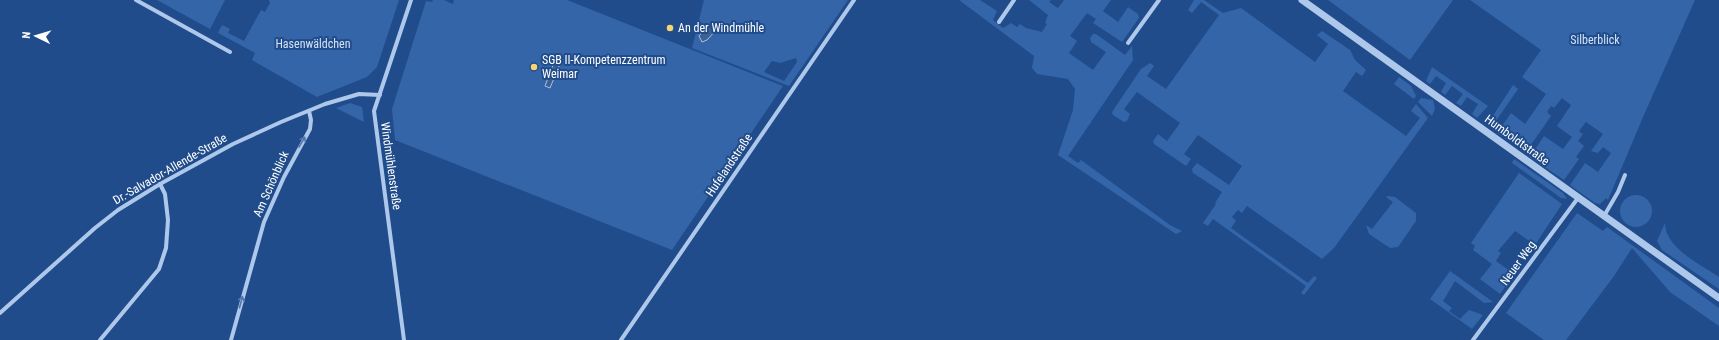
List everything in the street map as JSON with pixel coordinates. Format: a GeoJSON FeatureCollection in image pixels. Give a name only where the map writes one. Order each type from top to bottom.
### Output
{"type":"FeatureCollection","features":[{"type":"Feature","properties":{"kind":"street"},"geometry":{"type":"LineString","coordinates":[[136,0],[230,52]]}},
{"type":"Feature","properties":{"kind":"street","name":"Windmühlenstraße"},"geometry":{"type":"LineString","coordinates":[[404,340],[374,112],[411,0]]}},
{"type":"Feature","properties":{"kind":"street","name":"Hufelandstraße"},"geometry":{"type":"LineString","coordinates":[[620,340],[854,0]]}},
{"type":"Feature","properties":{"kind":"street"},"geometry":{"type":"LineString","coordinates":[[999,22],[1014,0]]}},
{"type":"Feature","properties":{"kind":"street"},"geometry":{"type":"LineString","coordinates":[[1128,43],[1158,0]]}},
{"type":"Feature","properties":{"kind":"street","name":"Humboldtstraße"},"geometry":{"type":"LineString","coordinates":[[1302,0],[1719,298]]}},
{"type":"Feature","properties":{"kind":"street"},"geometry":{"type":"LineString","coordinates":[[309,111],[359,94],[380,94]]}},
{"type":"Feature","properties":{"kind":"street","name":"Dr.-Salvador-Allende-Straße"},"geometry":{"type":"LineString","coordinates":[[0,314],[95,228],[118,210],[160,184],[233,144],[309,111]]}},
{"type":"Feature","properties":{"kind":"street","name":"Am Schönblick"},"geometry":{"type":"LineString","coordinates":[[231,340],[264,222],[297,150],[310,129],[311,120],[309,111]]}},
{"type":"Feature","properties":{"kind":"street"},"geometry":{"type":"LineString","coordinates":[[1604,216],[1618,192],[1625,175]]}},
{"type":"Feature","properties":{"kind":"street"},"geometry":{"type":"LineString","coordinates":[[100,340],[158,269],[166,248],[168,220],[165,194],[160,184]]}},
{"type":"Feature","properties":{"kind":"street","name":"Neuer Weg"},"geometry":{"type":"LineString","coordinates":[[1473,340],[1578,198]]}},
{"type":"Feature","properties":{"kind":"green space"},"geometry":{"type":"Polygon","coordinates":[[[157,0],[225,0],[210,29],[157,0]]]}},
{"type":"Feature","properties":{"kind":"green space","name":"Hasenwäldchen"},"geometry":{"type":"Polygon","coordinates":[[[269,0],[399,0],[377,67],[367,77],[317,97],[252,60],[255,53],[218,33],[222,25],[230,29],[228,33],[244,41],[261,10],[265,12],[270,3],[269,0]]]}},
{"type":"Feature","properties":{"kind":"green space"},"geometry":{"type":"Polygon","coordinates":[[[433,0],[444,0],[453,4],[454,0],[567,0],[783,86],[672,250],[395,140],[392,109],[426,1],[432,2],[433,0]]]}},
{"type":"Feature","properties":{"kind":"green space"},"geometry":{"type":"Polygon","coordinates":[[[704,0],[848,0],[789,86],[692,48],[704,0]],[[796,58],[780,63],[772,61],[764,72],[784,81],[797,62],[796,58]]]}},
{"type":"Feature","properties":{"kind":"green space"},"geometry":{"type":"Polygon","coordinates":[[[959,0],[980,0],[997,11],[993,20],[1003,28],[1011,23],[1017,27],[1020,24],[1026,28],[1042,32],[1047,24],[1045,23],[1048,15],[1029,0],[1051,0],[1049,2],[1058,8],[1064,0],[1111,0],[1103,11],[1118,22],[1128,7],[1138,14],[1139,18],[1122,42],[1093,23],[1096,19],[1087,13],[1070,36],[1077,41],[1069,53],[1093,70],[1106,52],[1091,42],[1090,38],[1093,34],[1096,34],[1125,55],[1132,46],[1133,60],[1068,156],[1078,163],[1081,160],[1170,225],[1182,231],[1176,234],[1058,155],[1073,110],[1075,89],[1068,79],[1037,74],[1032,68],[1034,56],[959,0]]]}},
{"type":"Feature","properties":{"kind":"green space"},"geometry":{"type":"Polygon","coordinates":[[[1194,0],[1204,0],[1223,13],[1241,8],[1315,62],[1328,44],[1317,35],[1322,31],[1350,50],[1355,60],[1366,70],[1362,76],[1356,72],[1343,91],[1406,136],[1420,118],[1411,111],[1416,104],[1428,118],[1334,248],[1322,259],[1247,206],[1242,213],[1238,210],[1232,217],[1236,221],[1231,228],[1308,283],[1314,276],[1317,278],[1304,295],[1301,293],[1306,286],[1213,219],[1208,226],[1203,223],[1222,192],[1193,173],[1192,169],[1197,163],[1229,185],[1242,166],[1198,135],[1184,154],[1191,159],[1186,166],[1154,144],[1153,141],[1158,134],[1167,141],[1180,123],[1137,92],[1124,109],[1130,114],[1127,121],[1124,122],[1113,115],[1112,112],[1141,69],[1150,63],[1154,66],[1147,76],[1166,89],[1219,15],[1201,2],[1192,13],[1188,10],[1194,0]]]}},
{"type":"Feature","properties":{"kind":"green space"},"geometry":{"type":"Polygon","coordinates":[[[1328,0],[1453,0],[1410,60],[1328,0]]]}},
{"type":"Feature","properties":{"kind":"green space","name":"Silberblick"},"geometry":{"type":"Polygon","coordinates":[[[1470,0],[1695,0],[1608,200],[1606,198],[1600,204],[1595,203],[1570,185],[1585,163],[1598,172],[1611,153],[1603,147],[1598,153],[1591,151],[1603,134],[1586,122],[1579,131],[1583,134],[1578,141],[1584,146],[1576,157],[1579,159],[1564,180],[1530,157],[1544,136],[1563,149],[1572,137],[1557,126],[1571,105],[1562,98],[1554,108],[1551,106],[1547,112],[1551,116],[1526,152],[1497,133],[1511,113],[1525,124],[1546,94],[1522,77],[1541,50],[1470,0]]]}},
{"type":"Feature","properties":{"kind":"green space"},"geometry":{"type":"Polygon","coordinates":[[[1432,67],[1488,106],[1477,118],[1472,114],[1478,104],[1467,97],[1461,106],[1456,103],[1463,94],[1452,86],[1445,95],[1441,92],[1446,83],[1436,76],[1430,84],[1426,81],[1432,67]]]}},
{"type":"Feature","properties":{"kind":"green space"},"geometry":{"type":"Polygon","coordinates":[[[1399,77],[1411,86],[1416,96],[1414,99],[1394,84],[1399,77]]]}},
{"type":"Feature","properties":{"kind":"green space"},"geometry":{"type":"Polygon","coordinates":[[[1513,85],[1518,89],[1491,128],[1487,125],[1513,85]]]}},
{"type":"Feature","properties":{"kind":"green space"},"geometry":{"type":"Polygon","coordinates":[[[1421,98],[1433,100],[1435,109],[1432,116],[1418,102],[1421,98]]]}},
{"type":"Feature","properties":{"kind":"green space"},"geometry":{"type":"Polygon","coordinates":[[[350,103],[362,107],[364,122],[336,108],[350,103]]]}},
{"type":"Feature","properties":{"kind":"green space"},"geometry":{"type":"Polygon","coordinates":[[[1514,159],[1563,193],[1567,199],[1561,198],[1512,163],[1514,159]]]}},
{"type":"Feature","properties":{"kind":"green space"},"geometry":{"type":"Polygon","coordinates":[[[1519,173],[1562,204],[1535,245],[1515,231],[1498,251],[1501,253],[1496,261],[1514,274],[1500,294],[1480,279],[1492,264],[1473,250],[1475,246],[1471,243],[1519,173]]]}},
{"type":"Feature","properties":{"kind":"green space"},"geometry":{"type":"Polygon","coordinates":[[[1633,195],[1639,195],[1649,202],[1652,211],[1651,217],[1645,224],[1639,227],[1633,227],[1623,220],[1620,214],[1620,208],[1627,198],[1633,195]]]}},
{"type":"Feature","properties":{"kind":"green space"},"geometry":{"type":"Polygon","coordinates":[[[1386,197],[1395,197],[1416,213],[1416,221],[1398,247],[1390,248],[1369,234],[1366,225],[1372,229],[1393,202],[1386,197]]]}},
{"type":"Feature","properties":{"kind":"green space"},"geometry":{"type":"Polygon","coordinates":[[[1577,213],[1603,231],[1607,227],[1719,308],[1719,326],[1670,292],[1632,248],[1614,276],[1566,340],[1544,340],[1506,313],[1577,213]]]}},
{"type":"Feature","properties":{"kind":"green space"},"geometry":{"type":"Polygon","coordinates":[[[1665,223],[1667,232],[1677,248],[1719,277],[1719,289],[1662,250],[1657,241],[1665,223]]]}},
{"type":"Feature","properties":{"kind":"green space"},"geometry":{"type":"Polygon","coordinates":[[[1450,271],[1493,302],[1484,303],[1455,281],[1443,301],[1452,308],[1449,311],[1460,319],[1469,310],[1483,315],[1472,329],[1430,299],[1450,271]]]}},
{"type":"Feature","properties":{"kind":"shaded area"},"geometry":{"type":"Polygon","coordinates":[[[709,24],[714,25],[716,30],[707,40],[702,42],[699,36],[709,24]]]}},
{"type":"Feature","properties":{"kind":"shaded area"},"geometry":{"type":"Polygon","coordinates":[[[556,57],[562,59],[550,88],[545,86],[556,57]]]}},
{"type":"Feature","properties":{"kind":"place","name":"An der Windmühle"},"geometry":{"type":"Point","coordinates":[670,28]}},
{"type":"Feature","properties":{"kind":"place","name":"SGB II-Kompetenzzentrum Weimar"},"geometry":{"type":"Point","coordinates":[534,67]}}]}
